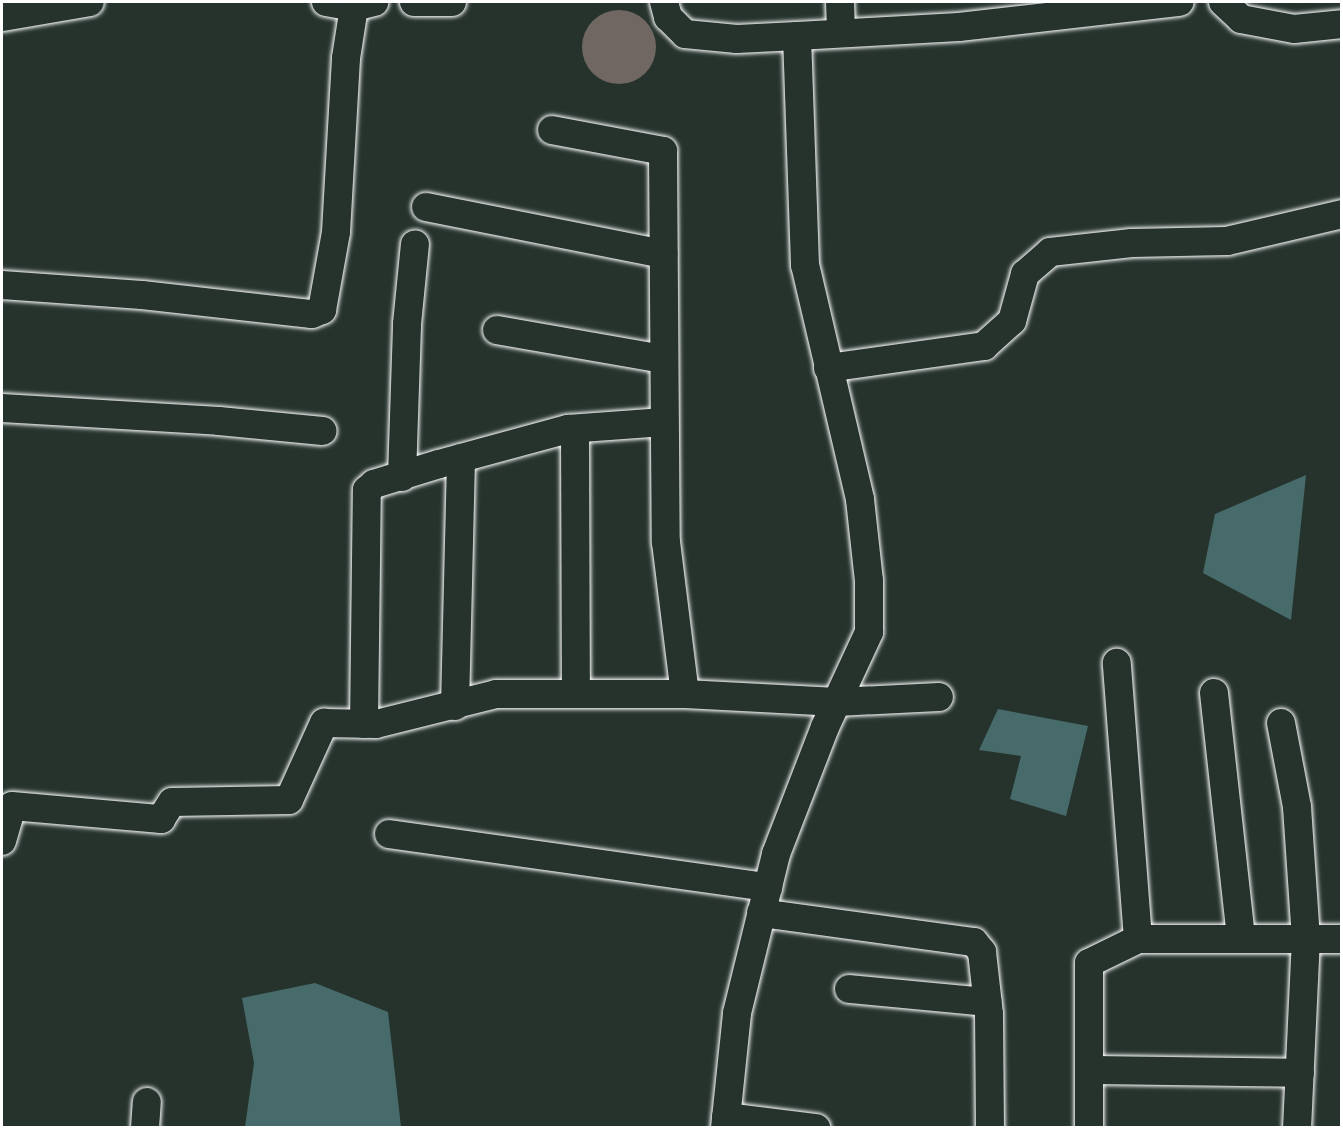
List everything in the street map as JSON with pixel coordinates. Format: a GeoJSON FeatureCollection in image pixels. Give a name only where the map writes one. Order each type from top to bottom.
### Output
{"type":"FeatureCollection","features":[{"type":"Feature","properties":{"kind":"street"},"geometry":{"type":"LineString","coordinates":[[2,17],[90,2]]}},
{"type":"Feature","properties":{"kind":"street"},"geometry":{"type":"LineString","coordinates":[[2,285],[142,295],[312,314],[322,310],[336,232],[346,58],[364,4],[326,2]]}},
{"type":"Feature","properties":{"kind":"street"},"geometry":{"type":"LineString","coordinates":[[414,2],[452,2]]}},
{"type":"Feature","properties":{"kind":"street"},"geometry":{"type":"LineString","coordinates":[[664,2],[668,17],[685,34],[737,39],[959,27],[1025,10],[1180,2]]}},
{"type":"Feature","properties":{"kind":"street"},"geometry":{"type":"LineString","coordinates":[[840,2],[841,33]]}},
{"type":"Feature","properties":{"kind":"street"},"geometry":{"type":"LineString","coordinates":[[1223,2],[1241,19],[1294,28],[1341,24]]}},
{"type":"Feature","properties":{"kind":"street"},"geometry":{"type":"LineString","coordinates":[[797,36],[805,265],[860,499],[869,581],[869,632],[837,702],[776,854],[737,1013],[725,1122],[816,1128]]}},
{"type":"Feature","properties":{"kind":"street"},"geometry":{"type":"LineString","coordinates":[[552,130],[663,151],[666,542],[685,694]]}},
{"type":"Feature","properties":{"kind":"street"},"geometry":{"type":"LineString","coordinates":[[426,207],[663,254]]}},
{"type":"Feature","properties":{"kind":"street"},"geometry":{"type":"LineString","coordinates":[[828,368],[984,346],[1012,321],[1025,274],[1050,252],[1132,243],[1227,242],[1341,214]]}},
{"type":"Feature","properties":{"kind":"street"},"geometry":{"type":"LineString","coordinates":[[402,477],[408,324],[415,244]]}},
{"type":"Feature","properties":{"kind":"street"},"geometry":{"type":"LineString","coordinates":[[497,330],[664,359]]}},
{"type":"Feature","properties":{"kind":"street"},"geometry":{"type":"LineString","coordinates":[[2,408],[219,421],[323,431]]}},
{"type":"Feature","properties":{"kind":"street"},"geometry":{"type":"LineString","coordinates":[[364,724],[364,503],[367,490],[374,484],[461,458],[574,429],[664,422]]}},
{"type":"Feature","properties":{"kind":"street"},"geometry":{"type":"LineString","coordinates":[[574,429],[576,694]]}},
{"type":"Feature","properties":{"kind":"street"},"geometry":{"type":"LineString","coordinates":[[455,706],[461,458]]}},
{"type":"Feature","properties":{"kind":"street"},"geometry":{"type":"LineString","coordinates":[[1117,663],[1138,939]]}},
{"type":"Feature","properties":{"kind":"street"},"geometry":{"type":"LineString","coordinates":[[1214,693],[1241,938]]}},
{"type":"Feature","properties":{"kind":"street"},"geometry":{"type":"LineString","coordinates":[[2,841],[12,806],[161,819],[172,802],[289,800],[324,723],[364,724],[455,706],[496,694],[685,694],[837,702],[939,697]]}},
{"type":"Feature","properties":{"kind":"street"},"geometry":{"type":"LineString","coordinates":[[1281,723],[1297,807],[1306,938],[1298,1128]]}},
{"type":"Feature","properties":{"kind":"street"},"geometry":{"type":"LineString","coordinates":[[389,834],[765,900],[974,942],[982,952],[987,1002],[993,1097],[990,1128]]}},
{"type":"Feature","properties":{"kind":"street"},"geometry":{"type":"LineString","coordinates":[[1089,1128],[1091,1070],[1089,963],[1138,939],[1341,939]]}},
{"type":"Feature","properties":{"kind":"street"},"geometry":{"type":"LineString","coordinates":[[849,989],[987,1002]]}},
{"type":"Feature","properties":{"kind":"street"},"geometry":{"type":"LineString","coordinates":[[1091,1070],[1300,1073]]}},
{"type":"Feature","properties":{"kind":"water"},"geometry":{"type":"Polygon","coordinates":[[[1306,475],[1291,620],[1203,573],[1215,514],[1306,475]]]}},
{"type":"Feature","properties":{"kind":"water"},"geometry":{"type":"Polygon","coordinates":[[[998,709],[1088,726],[1066,816],[1010,799],[1021,756],[979,750],[998,709]]]}},
{"type":"Feature","properties":{"kind":"water"},"geometry":{"type":"Polygon","coordinates":[[[315,983],[388,1012],[401,1127],[245,1127],[254,1063],[242,998],[315,983]]]}},
{"type":"Feature","properties":{"kind":"building"},"geometry":{"type":"Polygon","coordinates":[[[619,10],[633,13],[645,21],[653,33],[656,47],[653,61],[645,73],[633,81],[619,84],[605,81],[593,73],[585,61],[582,47],[585,33],[593,21],[605,13],[619,10]]]}}]}
